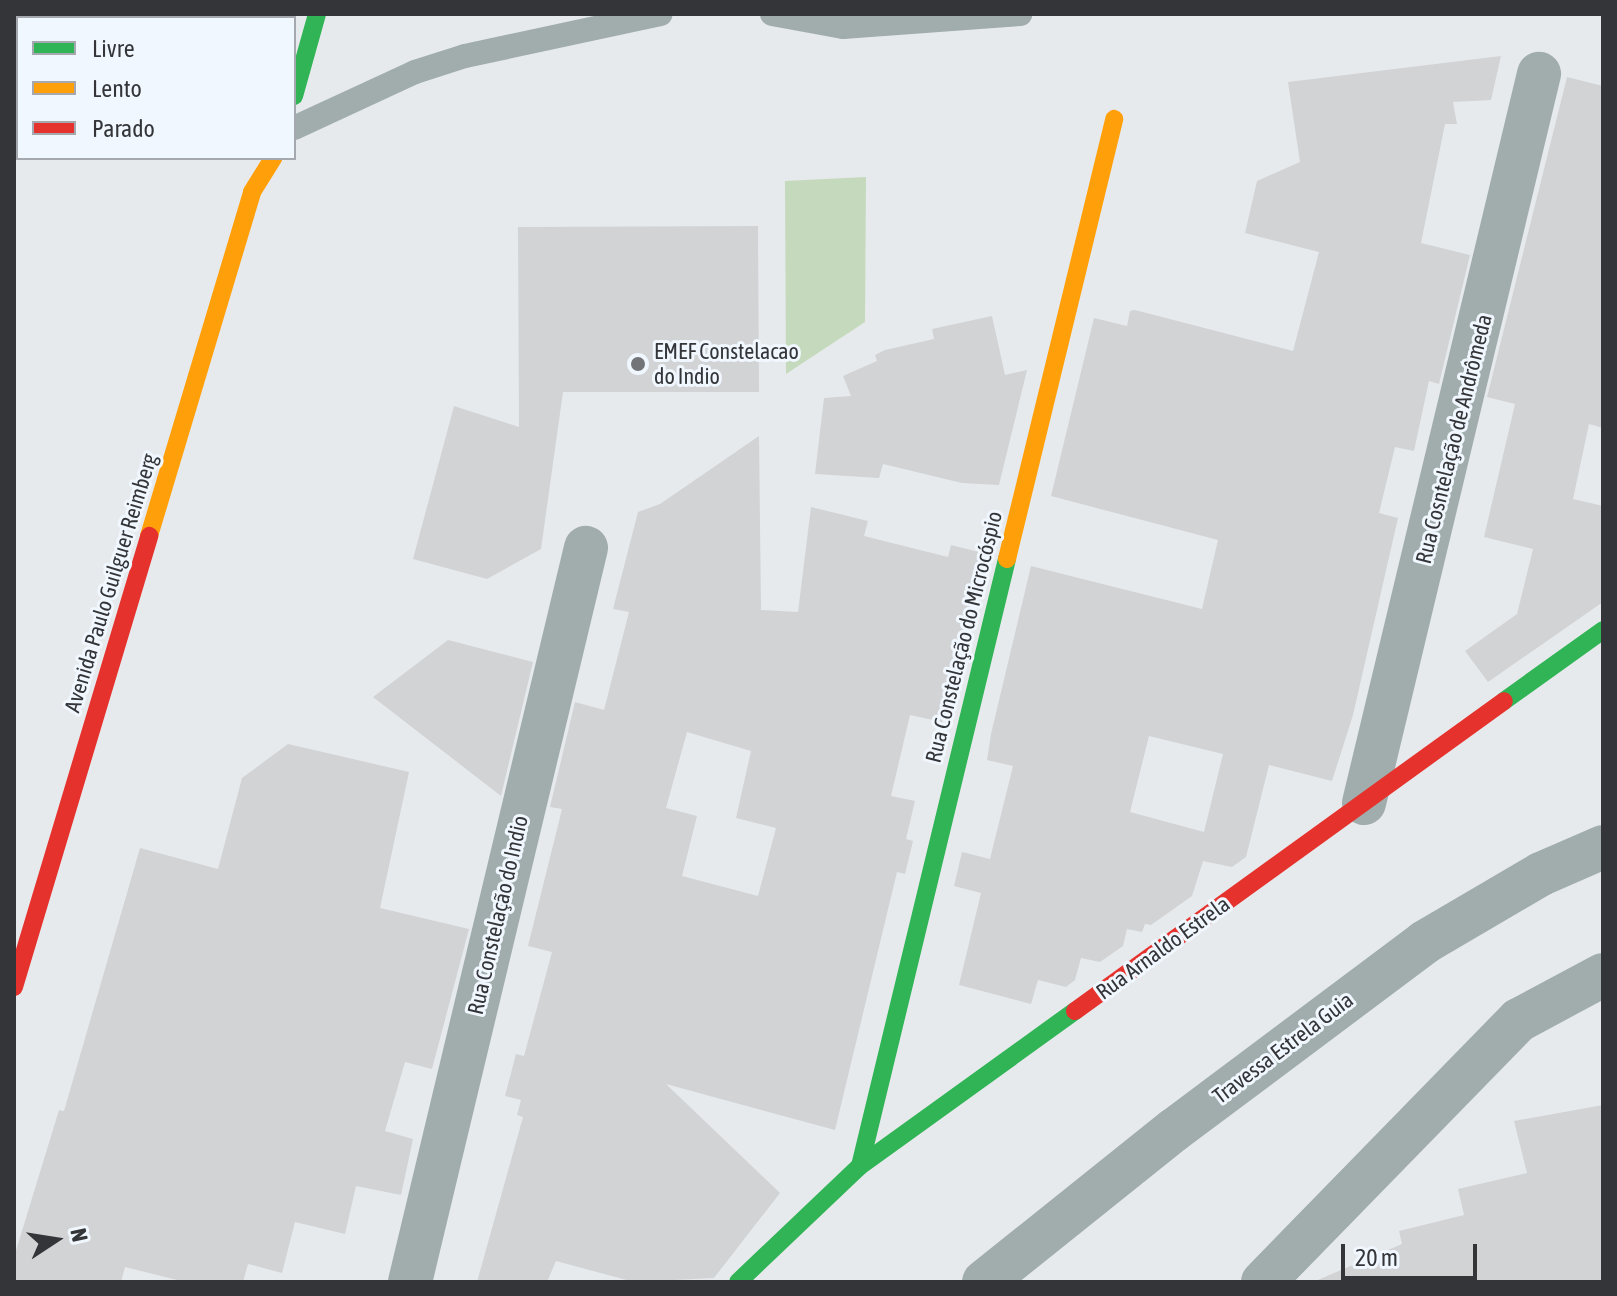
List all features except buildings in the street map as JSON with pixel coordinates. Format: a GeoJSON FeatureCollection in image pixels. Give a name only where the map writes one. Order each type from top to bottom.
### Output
{"type":"FeatureCollection","features":[{"type":"Feature","properties":{"kind":"street"},"geometry":{"type":"LineString","coordinates":[[296,89],[317,14]]}},
{"type":"Feature","properties":{"kind":"street","name":"Rua Cosntelação de Andrômeda"},"geometry":{"type":"LineString","coordinates":[[1364,803],[1539,74]]}},
{"type":"Feature","properties":{"kind":"street","name":"Rua Constelação do Microcóspio"},"geometry":{"type":"LineString","coordinates":[[860,1166],[1114,119]]}},
{"type":"Feature","properties":{"kind":"street","name":"Avenida Paulo Guilguer Reimberg"},"geometry":{"type":"LineString","coordinates":[[249,160],[252,192]]}},
{"type":"Feature","properties":{"kind":"street","name":"Avenida Paulo Guilguer Reimberg"},"geometry":{"type":"LineString","coordinates":[[14,987],[252,192],[272,160]]}},
{"type":"Feature","properties":{"kind":"street","name":"Rua Constelação do Indio"},"geometry":{"type":"LineString","coordinates":[[410,1282],[586,548]]}},
{"type":"Feature","properties":{"kind":"street","name":"Rua Arnaldo Estrela"},"geometry":{"type":"LineString","coordinates":[[738,1282],[860,1166],[1603,630]]}},
{"type":"Feature","properties":{"kind":"street","name":"Travessa Estrela Guia"},"geometry":{"type":"LineString","coordinates":[[984,1282],[1174,1130],[1425,942],[1541,874],[1603,847]]}},
{"type":"Feature","properties":{"kind":"street"},"geometry":{"type":"LineString","coordinates":[[1263,1282],[1519,1020],[1603,975]]}},
{"type":"Feature","properties":{"kind":"lane"},"geometry":{"type":"LineString","coordinates":[[296,127],[415,72],[465,56],[661,14]]}},
{"type":"Feature","properties":{"kind":"lane"},"geometry":{"type":"LineString","coordinates":[[772,14],[843,27],[1021,14]]}},
{"type":"Feature","properties":{"kind":"green space"},"geometry":{"type":"Polygon","coordinates":[[[866,177],[865,322],[786,374],[785,181],[866,177]]]}},
{"type":"Feature","properties":{"kind":"traffic: fast"},"geometry":{"type":"LineString","coordinates":[[296,89],[317,14]]}},
{"type":"Feature","properties":{"kind":"traffic: fast"},"geometry":{"type":"LineString","coordinates":[[860,1166],[1007,559]]}},
{"type":"Feature","properties":{"kind":"traffic: fast"},"geometry":{"type":"LineString","coordinates":[[1504,701],[1603,630]]}},
{"type":"Feature","properties":{"kind":"traffic: fast"},"geometry":{"type":"LineString","coordinates":[[738,1282],[860,1166],[1075,1011]]}},
{"type":"Feature","properties":{"kind":"traffic: slow"},"geometry":{"type":"LineString","coordinates":[[1007,559],[1114,119]]}},
{"type":"Feature","properties":{"kind":"traffic: slow"},"geometry":{"type":"LineString","coordinates":[[149,536],[252,192],[272,160]]}},
{"type":"Feature","properties":{"kind":"traffic: jam"},"geometry":{"type":"LineString","coordinates":[[14,987],[149,536]]}},
{"type":"Feature","properties":{"kind":"traffic: jam"},"geometry":{"type":"LineString","coordinates":[[1075,1011],[1504,701]]}},
{"type":"Feature","properties":{"kind":"place","name":"EMEF Constelacao do Indio"},"geometry":{"type":"Point","coordinates":[638,364]}}]}
